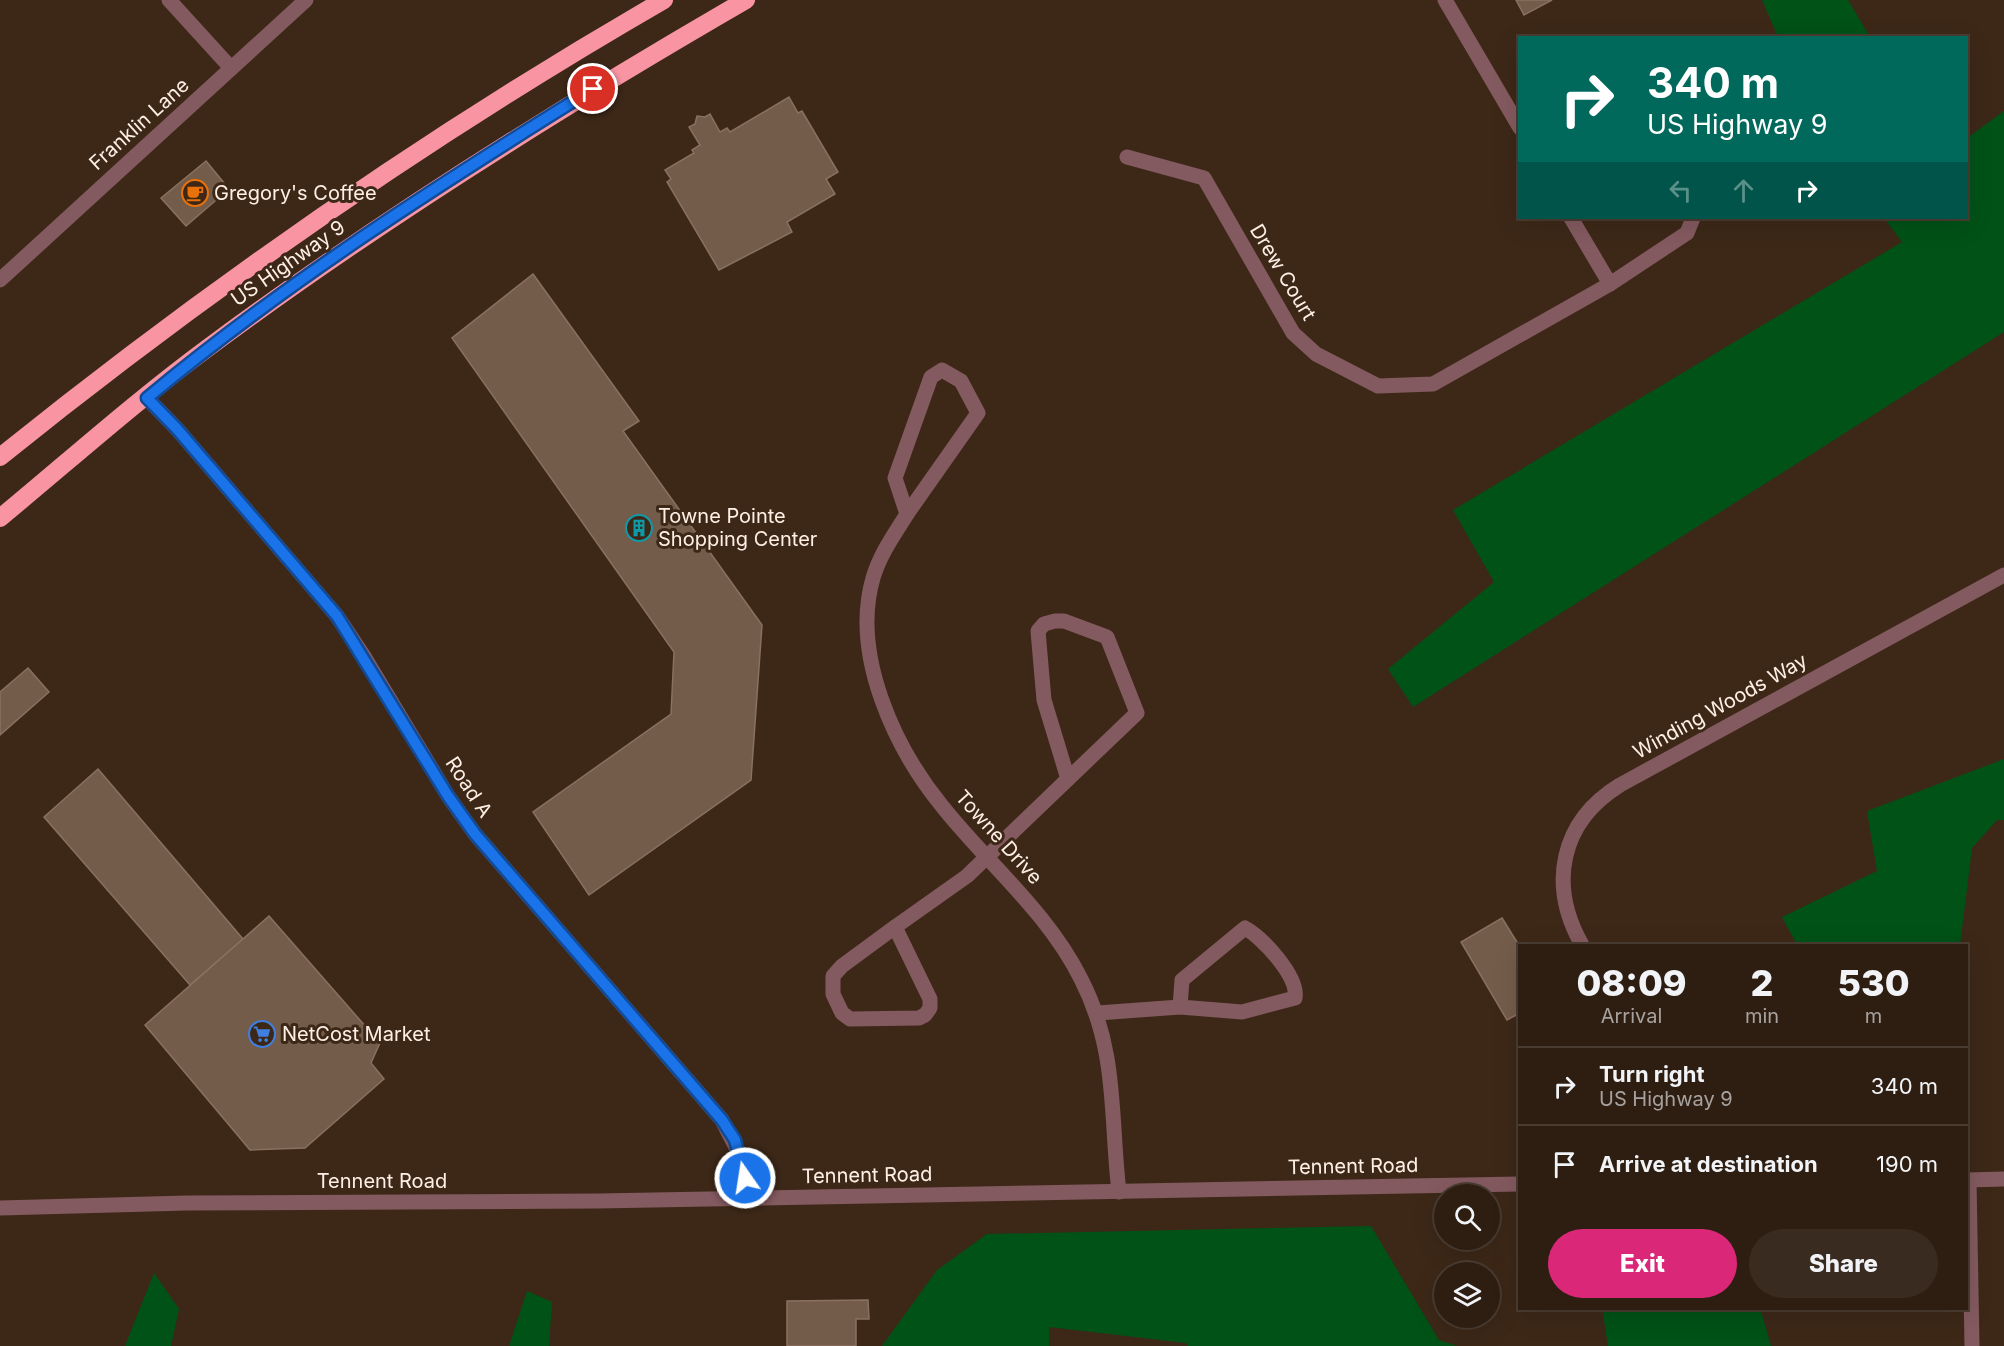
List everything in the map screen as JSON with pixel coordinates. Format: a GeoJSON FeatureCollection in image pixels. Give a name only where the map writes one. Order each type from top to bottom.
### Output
{"type":"FeatureCollection","features":[{"type":"Feature","properties":{"kind":"highway","name":"US Highway 9"},"geometry":{"type":"LineString","coordinates":[[0,457],[172,322],[339,204],[445,133],[663,0]]}},
{"type":"Feature","properties":{"kind":"highway","name":"US Highway 9"},"geometry":{"type":"LineString","coordinates":[[0,518],[206,349],[262,308],[454,176],[608,80],[746,0]]}},
{"type":"Feature","properties":{"kind":"street"},"geometry":{"type":"LineString","coordinates":[[169,0],[231,68]]}},
{"type":"Feature","properties":{"kind":"street","name":"Franklin Lane"},"geometry":{"type":"LineString","coordinates":[[0,280],[306,0]]}},
{"type":"Feature","properties":{"kind":"street"},"geometry":{"type":"LineString","coordinates":[[1445,0],[1518,125]]}},
{"type":"Feature","properties":{"kind":"street","name":"Drew Court"},"geometry":{"type":"LineString","coordinates":[[1127,157],[1204,178],[1293,333],[1316,354],[1378,386],[1433,384],[1610,284],[1687,233],[1693,219]]}},
{"type":"Feature","properties":{"kind":"street"},"geometry":{"type":"LineString","coordinates":[[1572,219],[1610,284]]}},
{"type":"Feature","properties":{"kind":"street","name":"Towne Drive"},"geometry":{"type":"LineString","coordinates":[[907,514],[895,478],[931,377],[942,370],[961,381],[978,413],[907,514],[878,564],[869,597],[868,631],[876,678],[896,732],[926,786],[1026,898],[1060,941],[1098,1013],[1112,1082],[1113,1136],[1119,1192]]}},
{"type":"Feature","properties":{"kind":"street","name":"Road A"},"geometry":{"type":"LineString","coordinates":[[147,398],[177,429],[337,616],[448,796],[475,834],[722,1120],[741,1157],[749,1199]]}},
{"type":"Feature","properties":{"kind":"street","name":"Winding Woods Way"},"geometry":{"type":"LineString","coordinates":[[1582,944],[1566,910],[1563,890],[1564,867],[1575,831],[1596,802],[1630,779],[2004,576]]}},
{"type":"Feature","properties":{"kind":"street"},"geometry":{"type":"LineString","coordinates":[[895,927],[930,999],[930,1008],[925,1015],[911,1019],[850,1019],[842,1013],[833,994],[833,976],[842,966],[895,927],[967,876],[1137,713],[1107,637],[1064,621],[1055,621],[1044,624],[1038,631],[1044,700],[1068,778]]}},
{"type":"Feature","properties":{"kind":"street"},"geometry":{"type":"LineString","coordinates":[[1098,1013],[1180,1007],[1242,1012],[1295,999],[1296,993],[1292,981],[1280,962],[1245,928],[1182,980],[1180,1007]]}},
{"type":"Feature","properties":{"kind":"street"},"geometry":{"type":"LineString","coordinates":[[1972,1346],[1968,1180],[2004,1179]]}},
{"type":"Feature","properties":{"kind":"street","name":"Tennent Road"},"geometry":{"type":"LineString","coordinates":[[0,1208],[197,1203],[749,1199],[1518,1184]]}},
{"type":"Feature","properties":{"kind":"green space"},"geometry":{"type":"Polygon","coordinates":[[[1762,0],[1848,0],[1869,36],[1778,36],[1762,0]]]}},
{"type":"Feature","properties":{"kind":"green space"},"geometry":{"type":"Polygon","coordinates":[[[2004,111],[2004,332],[1413,707],[1388,669],[1494,582],[1453,510],[1902,242],[1885,219],[1968,219],[1968,137],[2004,111]]]}},
{"type":"Feature","properties":{"kind":"green space"},"geometry":{"type":"Polygon","coordinates":[[[2004,759],[2004,820],[1997,820],[1972,848],[1960,944],[1796,944],[1782,917],[1877,871],[1867,811],[2004,759]]]}},
{"type":"Feature","properties":{"kind":"green space"},"geometry":{"type":"Polygon","coordinates":[[[1371,1226],[1439,1340],[1457,1346],[1188,1346],[1186,1343],[1049,1327],[1049,1346],[882,1346],[937,1270],[987,1234],[1371,1226]]]}},
{"type":"Feature","properties":{"kind":"green space"},"geometry":{"type":"Polygon","coordinates":[[[154,1273],[179,1309],[171,1346],[125,1346],[154,1273]]]}},
{"type":"Feature","properties":{"kind":"green space"},"geometry":{"type":"Polygon","coordinates":[[[527,1291],[552,1302],[549,1346],[509,1346],[527,1291]]]}},
{"type":"Feature","properties":{"kind":"green space"},"geometry":{"type":"Polygon","coordinates":[[[1602,1310],[1761,1310],[1771,1346],[1608,1346],[1602,1310]]]}},
{"type":"Feature","properties":{"kind":"building"},"geometry":{"type":"Polygon","coordinates":[[[1516,0],[1552,0],[1524,15],[1516,0]]]}},
{"type":"Feature","properties":{"kind":"building"},"geometry":{"type":"Polygon","coordinates":[[[789,97],[798,113],[802,111],[838,172],[826,179],[835,194],[787,222],[792,232],[719,270],[667,182],[671,179],[665,170],[694,153],[692,150],[700,145],[689,127],[695,124],[697,116],[705,117],[710,114],[720,132],[727,128],[730,132],[789,97]]]}},
{"type":"Feature","properties":{"kind":"building","name":"Gregory's Coffee"},"geometry":{"type":"Polygon","coordinates":[[[206,161],[229,189],[186,226],[161,198],[206,161]]]}},
{"type":"Feature","properties":{"kind":"building","name":"Towne Pointe Shopping Center"},"geometry":{"type":"Polygon","coordinates":[[[533,274],[639,421],[623,431],[762,625],[751,780],[589,895],[533,812],[671,714],[674,652],[452,338],[533,274]]]}},
{"type":"Feature","properties":{"kind":"building"},"geometry":{"type":"Polygon","coordinates":[[[28,668],[49,692],[0,735],[0,692],[28,668]]]}},
{"type":"Feature","properties":{"kind":"building"},"geometry":{"type":"Polygon","coordinates":[[[98,769],[243,939],[190,985],[44,817],[98,769]]]}},
{"type":"Feature","properties":{"kind":"building","name":"NetCost Market"},"geometry":{"type":"Polygon","coordinates":[[[269,916],[380,1043],[371,1063],[384,1079],[305,1148],[250,1150],[145,1025],[269,916]]]}},
{"type":"Feature","properties":{"kind":"building"},"geometry":{"type":"Polygon","coordinates":[[[1502,918],[1518,944],[1518,1014],[1507,1020],[1461,942],[1502,918]]]}},
{"type":"Feature","properties":{"kind":"building"},"geometry":{"type":"Polygon","coordinates":[[[868,1300],[869,1319],[856,1319],[856,1346],[787,1346],[787,1301],[868,1300]]]}},
{"type":"Feature","properties":{"kind":"place","name":"Gregory's Coffee"},"geometry":{"type":"Point","coordinates":[195,193]}},
{"type":"Feature","properties":{"kind":"place","name":"Towne Pointe Shopping Center"},"geometry":{"type":"Point","coordinates":[639,528]}},
{"type":"Feature","properties":{"kind":"place","name":"NetCost Market"},"geometry":{"type":"Point","coordinates":[262,1034]}},
{"type":"Feature","properties":{"kind":"route"},"geometry":{"type":"LineString","coordinates":[[593,89],[464,170],[359,240],[206,349],[147,398],[177,429],[337,616],[448,796],[475,834],[722,1120],[735,1140],[745,1178]]}}]}
